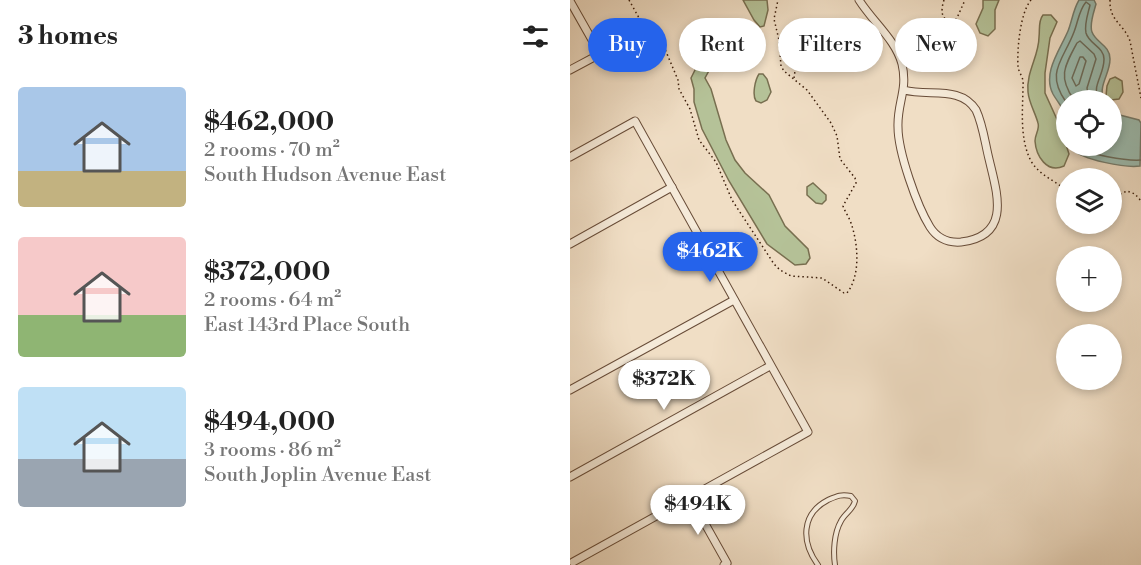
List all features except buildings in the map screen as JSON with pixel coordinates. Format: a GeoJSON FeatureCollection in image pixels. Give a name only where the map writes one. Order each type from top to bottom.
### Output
{"type":"FeatureCollection","features":[{"type":"Feature","properties":{"kind":"street"},"geometry":{"type":"LineString","coordinates":[[859,0],[872,18]]}},
{"type":"Feature","properties":{"kind":"street"},"geometry":{"type":"LineString","coordinates":[[570,1],[600,54],[570,70]]}},
{"type":"Feature","properties":{"kind":"street"},"geometry":{"type":"LineString","coordinates":[[883,33],[901,60],[904,90],[898,129],[919,205],[936,234],[948,241],[969,240],[981,236],[991,227],[998,209],[996,189],[978,115],[972,104],[960,96],[947,93],[920,94],[904,90]]}},
{"type":"Feature","properties":{"kind":"street"},"geometry":{"type":"LineString","coordinates":[[570,157],[635,121],[808,432],[572,562]]}},
{"type":"Feature","properties":{"kind":"street"},"geometry":{"type":"LineString","coordinates":[[570,244],[672,187]]}},
{"type":"Feature","properties":{"kind":"street"},"geometry":{"type":"LineString","coordinates":[[570,390],[734,300]]}},
{"type":"Feature","properties":{"kind":"street"},"geometry":{"type":"LineString","coordinates":[[570,477],[771,366]]}},
{"type":"Feature","properties":{"kind":"street"},"geometry":{"type":"LineString","coordinates":[[690,497],[726,564]]}},
{"type":"Feature","properties":{"kind":"lane"},"geometry":{"type":"LineString","coordinates":[[818,565],[807,538],[808,519],[818,505],[841,494],[851,496],[855,501],[854,506],[841,521],[836,536],[835,565]]}},
{"type":"Feature","properties":{"kind":"path"},"geometry":{"type":"LineString","coordinates":[[630,0],[643,25],[662,42],[678,80],[679,89],[690,109],[699,140],[716,162],[730,197],[777,268],[791,276],[822,278],[847,293],[854,282],[857,254],[853,228],[843,206],[854,187],[855,178],[840,159],[835,129],[807,90],[781,66],[774,22],[778,0]]}},
{"type":"Feature","properties":{"kind":"path"},"geometry":{"type":"LineString","coordinates":[[944,0],[943,16],[952,22],[957,18],[965,0]]}},
{"type":"Feature","properties":{"kind":"path"},"geometry":{"type":"LineString","coordinates":[[1031,0],[1021,21],[1018,67],[1023,84],[1024,140],[1029,157],[1036,168],[1056,183]]}},
{"type":"Feature","properties":{"kind":"path"},"geometry":{"type":"LineString","coordinates":[[1110,0],[1112,14],[1131,41],[1141,98]]}},
{"type":"Feature","properties":{"kind":"path"},"geometry":{"type":"LineString","coordinates":[[794,79],[795,72]]}},
{"type":"Feature","properties":{"kind":"path"},"geometry":{"type":"LineString","coordinates":[[1122,193],[1127,191],[1136,194],[1141,201]]}},
{"type":"Feature","properties":{"kind":"green space"},"geometry":{"type":"Polygon","coordinates":[[[743,0],[767,0],[766,18],[753,18],[743,0]]]}},
{"type":"Feature","properties":{"kind":"green space"},"geometry":{"type":"Polygon","coordinates":[[[983,0],[999,0],[995,10],[995,29],[988,36],[980,33],[977,26],[983,0]]]}},
{"type":"Feature","properties":{"kind":"green space"},"geometry":{"type":"Polygon","coordinates":[[[1051,15],[1057,22],[1050,38],[1045,73],[1045,93],[1056,117],[1056,156],[1068,156],[1064,166],[1058,168],[1048,166],[1040,158],[1035,141],[1037,119],[1028,92],[1029,78],[1037,51],[1041,17],[1051,15]]]}},
{"type":"Feature","properties":{"kind":"green space"},"geometry":{"type":"Polygon","coordinates":[[[694,72],[708,72],[705,78],[711,89],[726,140],[735,160],[745,173],[769,195],[785,226],[808,249],[810,258],[806,264],[795,265],[767,244],[729,181],[702,129],[694,102],[691,78],[694,72]]]}},
{"type":"Feature","properties":{"kind":"green space"},"geometry":{"type":"Polygon","coordinates":[[[759,74],[763,74],[767,79],[771,92],[767,100],[761,103],[756,101],[754,95],[759,74]]]}},
{"type":"Feature","properties":{"kind":"green space"},"geometry":{"type":"Polygon","coordinates":[[[1115,77],[1122,81],[1123,92],[1122,94],[1122,90],[1107,90],[1110,79],[1115,77]]]}},
{"type":"Feature","properties":{"kind":"green space"},"geometry":{"type":"Polygon","coordinates":[[[813,183],[826,195],[826,200],[822,204],[816,203],[807,195],[807,187],[813,183]]]}},
{"type":"Feature","properties":{"kind":"water"},"geometry":{"type":"Polygon","coordinates":[[[1079,0],[1094,0],[1096,4],[1091,29],[1094,36],[1108,50],[1110,64],[1102,90],[1056,90],[1056,99],[1050,86],[1051,70],[1079,0]]]}},
{"type":"Feature","properties":{"kind":"water"},"geometry":{"type":"Polygon","coordinates":[[[1122,116],[1139,120],[1141,123],[1140,166],[1125,166],[1083,156],[1122,156],[1122,116]]]}}]}
